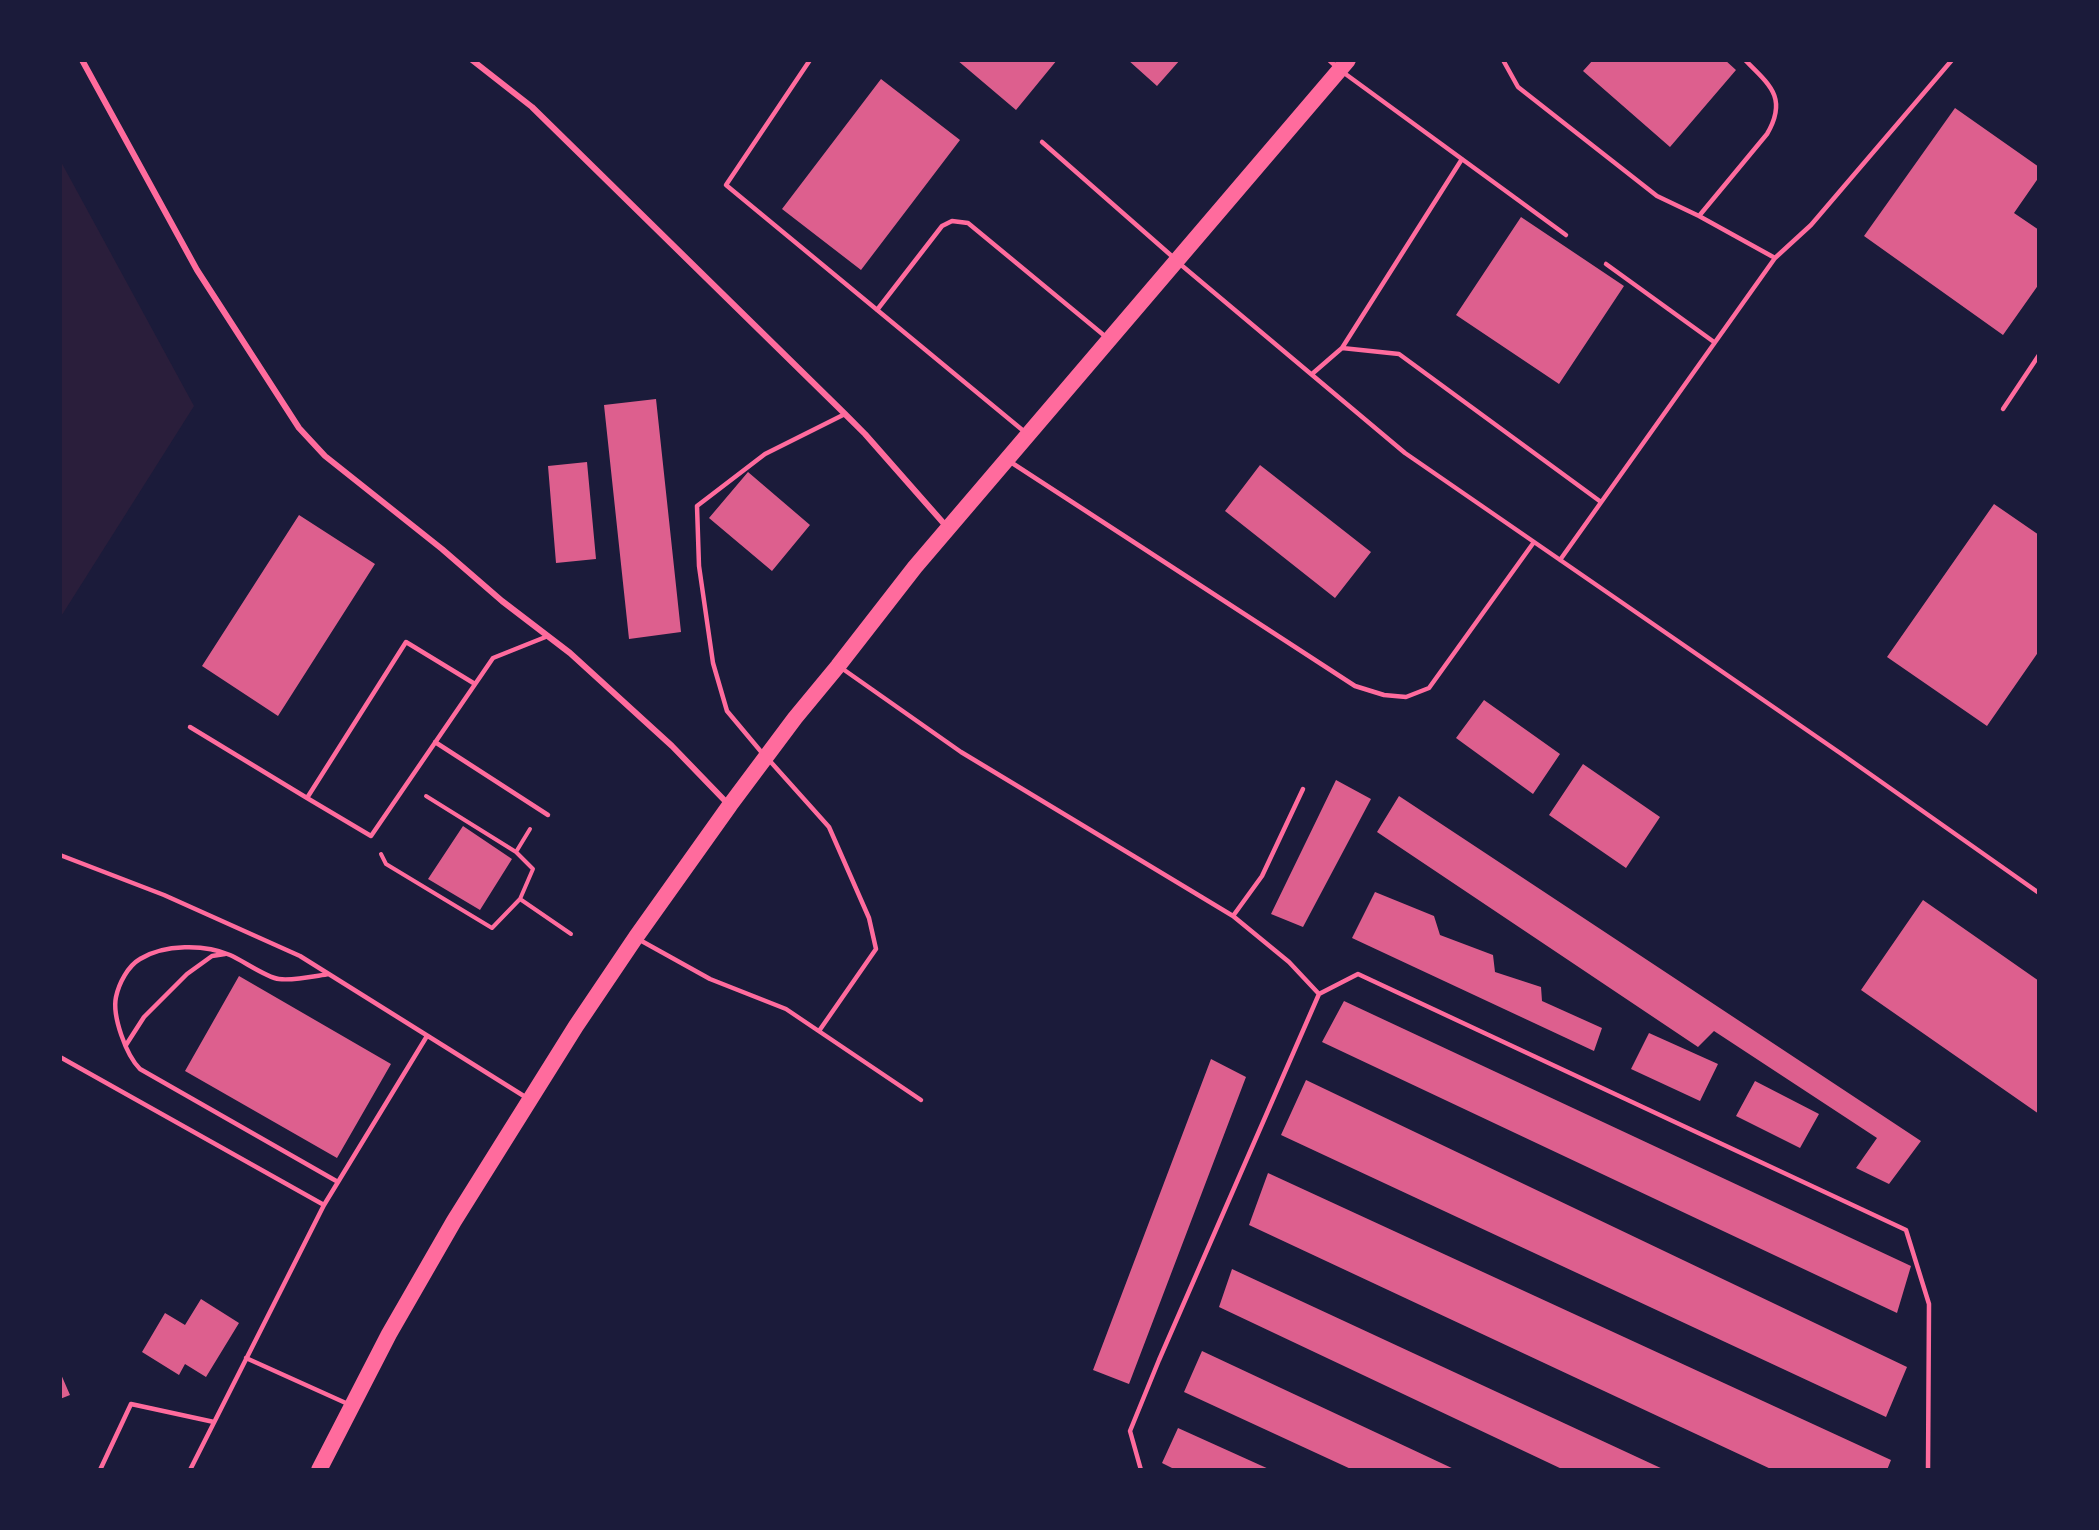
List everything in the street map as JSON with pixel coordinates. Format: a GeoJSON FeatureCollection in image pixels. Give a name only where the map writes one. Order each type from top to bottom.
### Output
{"type":"FeatureCollection","features":[{"type":"Feature","properties":{"kind":"highway"},"geometry":{"type":"LineString","coordinates":[[319,1470],[389,1334],[454,1221],[636,937],[730,805],[795,718],[915,567],[1109,340],[1339,63]]}},
{"type":"Feature","properties":{"kind":"street"},"geometry":{"type":"LineString","coordinates":[[82,60],[197,270],[300,428],[326,456],[442,549],[502,601],[570,653],[672,746],[730,805]]}},
{"type":"Feature","properties":{"kind":"street"},"geometry":{"type":"LineString","coordinates":[[472,60],[532,107],[845,414],[948,529]]}},
{"type":"Feature","properties":{"kind":"lane"},"geometry":{"type":"LineString","coordinates":[[810,60],[726,184],[1028,435]]}},
{"type":"Feature","properties":{"kind":"lane"},"geometry":{"type":"LineString","coordinates":[[1503,60],[1518,87],[1657,196],[1699,216],[1775,258]]}},
{"type":"Feature","properties":{"kind":"lane"},"geometry":{"type":"LineString","coordinates":[[1699,216],[1767,134],[1775,121],[1774,91],[1745,60]]}},
{"type":"Feature","properties":{"kind":"lane"},"geometry":{"type":"LineString","coordinates":[[1560,560],[1775,258],[1811,225],[1952,60]]}},
{"type":"Feature","properties":{"kind":"lane"},"geometry":{"type":"LineString","coordinates":[[1339,63],[1462,159],[1566,235]]}},
{"type":"Feature","properties":{"kind":"lane"},"geometry":{"type":"LineString","coordinates":[[1042,142],[1176,260],[1404,453],[2039,893]]}},
{"type":"Feature","properties":{"kind":"lane"},"geometry":{"type":"LineString","coordinates":[[1312,374],[1342,348],[1462,159]]}},
{"type":"Feature","properties":{"kind":"lane"},"geometry":{"type":"LineString","coordinates":[[877,310],[942,226],[952,221],[968,223],[1109,340]]}},
{"type":"Feature","properties":{"kind":"lane"},"geometry":{"type":"LineString","coordinates":[[1606,264],[1714,342]]}},
{"type":"Feature","properties":{"kind":"lane"},"geometry":{"type":"LineString","coordinates":[[1342,348],[1399,354],[1601,502]]}},
{"type":"Feature","properties":{"kind":"lane"},"geometry":{"type":"LineString","coordinates":[[2003,409],[2039,355]]}},
{"type":"Feature","properties":{"kind":"lane"},"geometry":{"type":"LineString","coordinates":[[819,1030],[876,949],[869,918],[829,827],[727,711],[713,663],[699,566],[697,506],[765,454],[845,414]]}},
{"type":"Feature","properties":{"kind":"lane"},"geometry":{"type":"LineString","coordinates":[[1007,460],[1355,686],[1384,695],[1406,697],[1429,688],[1534,542]]}},
{"type":"Feature","properties":{"kind":"lane"},"geometry":{"type":"LineString","coordinates":[[190,727],[371,836],[493,658],[548,636]]}},
{"type":"Feature","properties":{"kind":"lane"},"geometry":{"type":"LineString","coordinates":[[307,798],[406,642],[475,684]]}},
{"type":"Feature","properties":{"kind":"lane"},"geometry":{"type":"LineString","coordinates":[[838,666],[962,752],[1233,916],[1289,962],[1319,994]]}},
{"type":"Feature","properties":{"kind":"lane"},"geometry":{"type":"LineString","coordinates":[[435,742],[548,815]]}},
{"type":"Feature","properties":{"kind":"lane"},"geometry":{"type":"LineString","coordinates":[[1233,916],[1262,876],[1303,789]]}},
{"type":"Feature","properties":{"kind":"lane"},"geometry":{"type":"LineString","coordinates":[[60,855],[164,895],[300,956],[530,1100]]}},
{"type":"Feature","properties":{"kind":"lane"},"geometry":{"type":"LineString","coordinates":[[636,937],[710,979],[786,1009],[921,1100]]}},
{"type":"Feature","properties":{"kind":"lane"},"geometry":{"type":"LineString","coordinates":[[329,974],[278,980],[228,954],[204,948],[174,949],[155,952],[132,965],[125,975],[116,998],[118,1025],[135,1064],[140,1069],[338,1182]]}},
{"type":"Feature","properties":{"kind":"lane"},"geometry":{"type":"LineString","coordinates":[[126,1045],[144,1017],[187,974],[212,956],[228,954]]}},
{"type":"Feature","properties":{"kind":"lane"},"geometry":{"type":"LineString","coordinates":[[1141,1470],[1130,1431],[1319,994],[1358,974],[1906,1230],[1929,1304],[1928,1470]]}},
{"type":"Feature","properties":{"kind":"lane"},"geometry":{"type":"LineString","coordinates":[[190,1470],[324,1205],[428,1036]]}},
{"type":"Feature","properties":{"kind":"lane"},"geometry":{"type":"LineString","coordinates":[[60,1057],[324,1205]]}},
{"type":"Feature","properties":{"kind":"lane"},"geometry":{"type":"LineString","coordinates":[[246,1358],[352,1406]]}},
{"type":"Feature","properties":{"kind":"lane"},"geometry":{"type":"LineString","coordinates":[[100,1470],[131,1404],[214,1422]]}},
{"type":"Feature","properties":{"kind":"path"},"geometry":{"type":"LineString","coordinates":[[371,836],[386,864],[492,928],[520,898],[533,869],[516,852],[407,784]]}},
{"type":"Feature","properties":{"kind":"path"},"geometry":{"type":"LineString","coordinates":[[520,898],[571,934]]}},
{"type":"Feature","properties":{"kind":"shaded area"},"geometry":{"type":"Polygon","coordinates":[[[60,160],[194,406],[60,618],[60,160]]]}},
{"type":"Feature","properties":{"kind":"building"},"geometry":{"type":"Polygon","coordinates":[[[957,60],[1057,60],[1016,110],[957,60]]]}},
{"type":"Feature","properties":{"kind":"building"},"geometry":{"type":"Polygon","coordinates":[[[1128,60],[1180,60],[1157,86],[1128,60]]]}},
{"type":"Feature","properties":{"kind":"building"},"geometry":{"type":"Polygon","coordinates":[[[1593,60],[1725,60],[1736,70],[1670,147],[1583,71],[1593,60]]]}},
{"type":"Feature","properties":{"kind":"building"},"geometry":{"type":"Polygon","coordinates":[[[881,79],[960,140],[861,270],[782,209],[881,79]]]}},
{"type":"Feature","properties":{"kind":"building"},"geometry":{"type":"Polygon","coordinates":[[[1955,108],[2039,167],[2039,177],[2014,213],[2039,230],[2039,284],[2003,335],[1864,236],[1955,108]]]}},
{"type":"Feature","properties":{"kind":"building"},"geometry":{"type":"Polygon","coordinates":[[[1521,217],[1624,286],[1559,384],[1456,315],[1521,217]]]}},
{"type":"Feature","properties":{"kind":"building"},"geometry":{"type":"Polygon","coordinates":[[[656,399],[681,632],[629,639],[604,405],[656,399]]]}},
{"type":"Feature","properties":{"kind":"building"},"geometry":{"type":"Polygon","coordinates":[[[587,462],[596,559],[556,563],[548,466],[587,462]]]}},
{"type":"Feature","properties":{"kind":"building"},"geometry":{"type":"Polygon","coordinates":[[[1260,465],[1371,552],[1335,598],[1225,511],[1260,465]]]}},
{"type":"Feature","properties":{"kind":"building"},"geometry":{"type":"Polygon","coordinates":[[[748,472],[810,525],[772,571],[709,518],[748,472]]]}},
{"type":"Feature","properties":{"kind":"building"},"geometry":{"type":"Polygon","coordinates":[[[1994,504],[2039,535],[2039,651],[1987,726],[1887,657],[1994,504]]]}},
{"type":"Feature","properties":{"kind":"building"},"geometry":{"type":"Polygon","coordinates":[[[299,515],[375,564],[278,716],[202,666],[299,515]]]}},
{"type":"Feature","properties":{"kind":"building"},"geometry":{"type":"Polygon","coordinates":[[[1484,700],[1560,754],[1533,794],[1456,738],[1484,700]]]}},
{"type":"Feature","properties":{"kind":"building"},"geometry":{"type":"Polygon","coordinates":[[[1583,764],[1660,817],[1626,868],[1549,815],[1583,764]]]}},
{"type":"Feature","properties":{"kind":"building"},"geometry":{"type":"Polygon","coordinates":[[[1336,780],[1371,799],[1303,927],[1271,914],[1336,780]]]}},
{"type":"Feature","properties":{"kind":"building"},"geometry":{"type":"Polygon","coordinates":[[[1399,796],[1921,1141],[1889,1184],[1856,1168],[1877,1138],[1714,1031],[1698,1047],[1377,832],[1399,796]]]}},
{"type":"Feature","properties":{"kind":"building"},"geometry":{"type":"Polygon","coordinates":[[[463,826],[512,859],[480,910],[428,879],[463,826]]]}},
{"type":"Feature","properties":{"kind":"building"},"geometry":{"type":"Polygon","coordinates":[[[1375,892],[1434,916],[1440,935],[1493,955],[1495,972],[1541,987],[1542,1001],[1602,1028],[1594,1051],[1352,938],[1375,892]]]}},
{"type":"Feature","properties":{"kind":"building"},"geometry":{"type":"Polygon","coordinates":[[[1923,900],[2039,981],[2039,1114],[1861,990],[1923,900]]]}},
{"type":"Feature","properties":{"kind":"building"},"geometry":{"type":"Polygon","coordinates":[[[239,976],[391,1064],[337,1158],[185,1071],[239,976]]]}},
{"type":"Feature","properties":{"kind":"building"},"geometry":{"type":"Polygon","coordinates":[[[1344,1001],[1911,1266],[1897,1313],[1322,1042],[1344,1001]]]}},
{"type":"Feature","properties":{"kind":"building"},"geometry":{"type":"Polygon","coordinates":[[[1649,1033],[1718,1064],[1700,1101],[1631,1069],[1649,1033]]]}},
{"type":"Feature","properties":{"kind":"building"},"geometry":{"type":"Polygon","coordinates":[[[1211,1059],[1246,1077],[1129,1384],[1093,1370],[1211,1059]]]}},
{"type":"Feature","properties":{"kind":"building"},"geometry":{"type":"Polygon","coordinates":[[[1306,1080],[1907,1367],[1886,1417],[1281,1135],[1306,1080]]]}},
{"type":"Feature","properties":{"kind":"building"},"geometry":{"type":"Polygon","coordinates":[[[1755,1081],[1819,1114],[1800,1148],[1736,1116],[1755,1081]]]}},
{"type":"Feature","properties":{"kind":"building"},"geometry":{"type":"Polygon","coordinates":[[[1268,1173],[1891,1460],[1887,1470],[1773,1470],[1249,1225],[1268,1173]]]}},
{"type":"Feature","properties":{"kind":"building"},"geometry":{"type":"Polygon","coordinates":[[[1232,1269],[1665,1470],[1564,1470],[1219,1307],[1232,1269]]]}},
{"type":"Feature","properties":{"kind":"building"},"geometry":{"type":"Polygon","coordinates":[[[201,1299],[239,1323],[206,1377],[185,1364],[179,1375],[142,1352],[165,1313],[185,1325],[201,1299]]]}},
{"type":"Feature","properties":{"kind":"building"},"geometry":{"type":"Polygon","coordinates":[[[1202,1351],[1456,1470],[1353,1470],[1184,1392],[1202,1351]]]}},
{"type":"Feature","properties":{"kind":"building"},"geometry":{"type":"Polygon","coordinates":[[[60,1372],[70,1395],[60,1399],[60,1372]]]}},
{"type":"Feature","properties":{"kind":"building"},"geometry":{"type":"Polygon","coordinates":[[[1178,1428],[1271,1470],[1176,1470],[1162,1463],[1178,1428]]]}}]}
